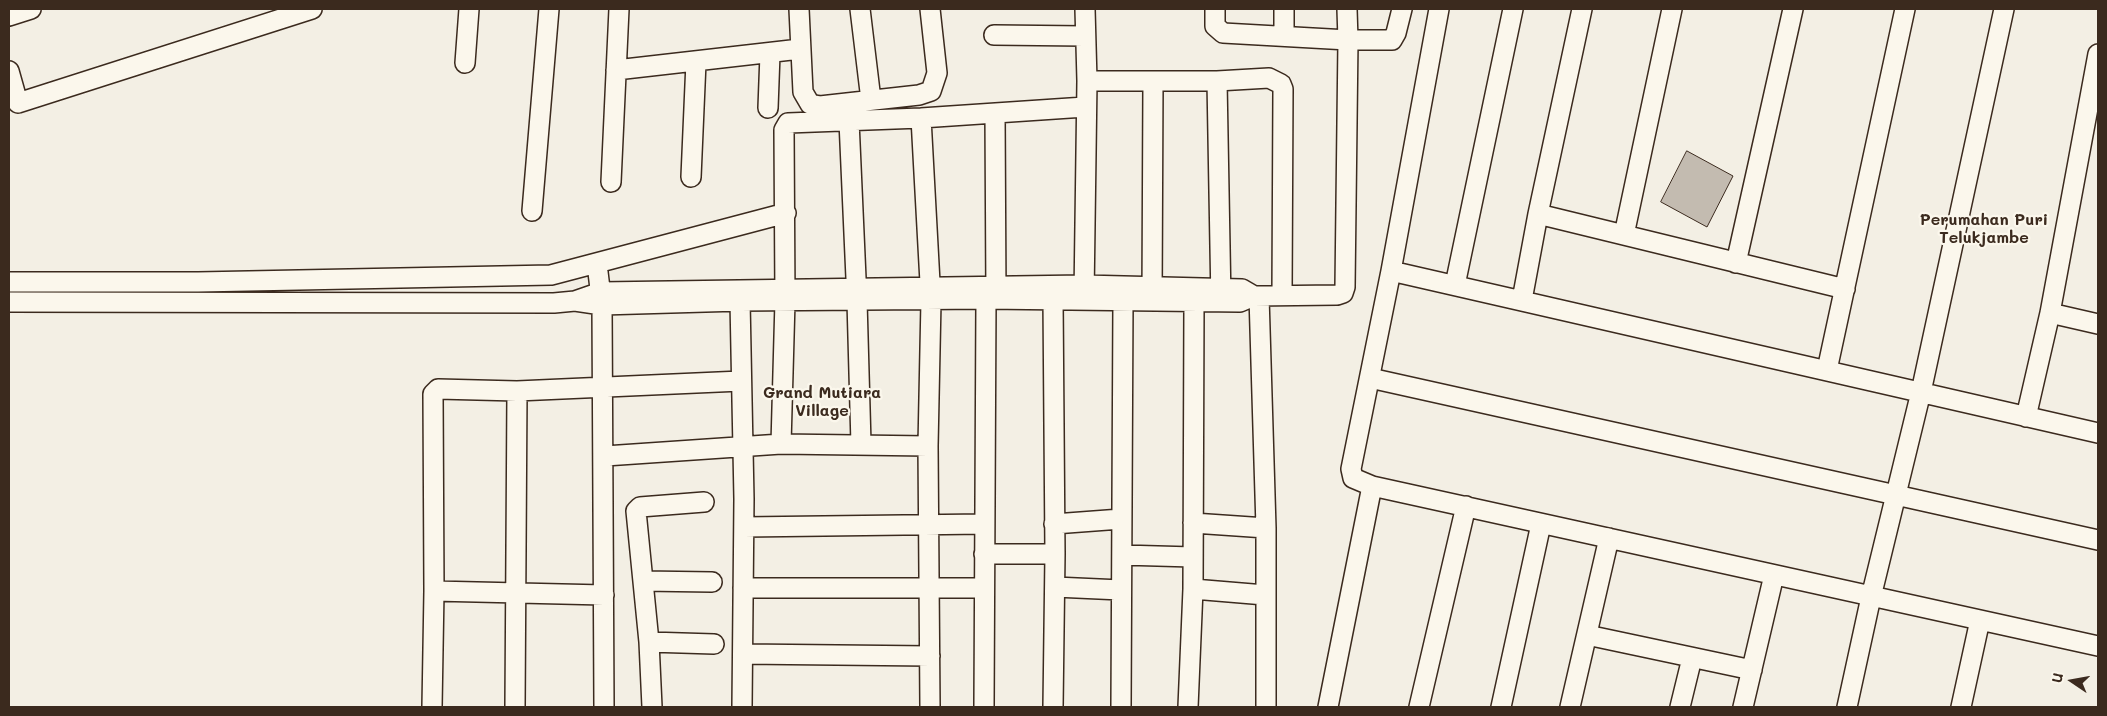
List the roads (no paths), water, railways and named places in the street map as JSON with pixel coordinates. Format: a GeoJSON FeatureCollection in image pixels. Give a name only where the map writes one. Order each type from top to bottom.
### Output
{"type":"FeatureCollection","features":[{"type":"Feature","properties":{"kind":"street"},"geometry":{"type":"LineString","coordinates":[[9,16],[32,9]]}},
{"type":"Feature","properties":{"kind":"street"},"geometry":{"type":"LineString","coordinates":[[9,71],[14,104],[272,15],[312,9]]}},
{"type":"Feature","properties":{"kind":"street"},"geometry":{"type":"LineString","coordinates":[[465,63],[469,9]]}},
{"type":"Feature","properties":{"kind":"street"},"geometry":{"type":"LineString","coordinates":[[532,211],[549,9]]}},
{"type":"Feature","properties":{"kind":"street"},"geometry":{"type":"LineString","coordinates":[[611,182],[619,9]]}},
{"type":"Feature","properties":{"kind":"street"},"geometry":{"type":"LineString","coordinates":[[799,9],[802,92],[810,104],[820,106],[931,91],[937,73],[930,9]]}},
{"type":"Feature","properties":{"kind":"street"},"geometry":{"type":"LineString","coordinates":[[860,9],[871,100]]}},
{"type":"Feature","properties":{"kind":"street"},"geometry":{"type":"LineString","coordinates":[[1084,293],[1085,107],[1087,81],[1084,36],[1085,9]]}},
{"type":"Feature","properties":{"kind":"street"},"geometry":{"type":"LineString","coordinates":[[1215,9],[1216,26],[1223,33],[1348,40],[1392,40],[1396,33],[1402,9]]}},
{"type":"Feature","properties":{"kind":"street"},"geometry":{"type":"LineString","coordinates":[[1284,9],[1284,35]]}},
{"type":"Feature","properties":{"kind":"street"},"geometry":{"type":"LineString","coordinates":[[9,302],[554,303],[602,298],[785,294],[992,295],[1152,293],[1221,296],[1240,302],[1256,296],[1336,295],[1342,293],[1345,287],[1347,9]]}},
{"type":"Feature","properties":{"kind":"street"},"geometry":{"type":"LineString","coordinates":[[1439,9],[1391,271],[1351,469],[1353,478],[1372,486],[1540,524],[2098,646]]}},
{"type":"Feature","properties":{"kind":"street"},"geometry":{"type":"LineString","coordinates":[[1455,285],[1513,9]]}},
{"type":"Feature","properties":{"kind":"street"},"geometry":{"type":"LineString","coordinates":[[1522,300],[1538,214],[1582,9]]}},
{"type":"Feature","properties":{"kind":"street"},"geometry":{"type":"LineString","coordinates":[[1624,235],[1672,9]]}},
{"type":"Feature","properties":{"kind":"street"},"geometry":{"type":"LineString","coordinates":[[1736,263],[1793,9]]}},
{"type":"Feature","properties":{"kind":"street"},"geometry":{"type":"LineString","coordinates":[[1827,370],[1905,9]]}},
{"type":"Feature","properties":{"kind":"street"},"geometry":{"type":"LineString","coordinates":[[1847,707],[1871,597],[1921,392],[2004,9]]}},
{"type":"Feature","properties":{"kind":"street"},"geometry":{"type":"LineString","coordinates":[[994,35],[1084,36]]}},
{"type":"Feature","properties":{"kind":"street"},"geometry":{"type":"LineString","coordinates":[[616,70],[770,54],[800,49]]}},
{"type":"Feature","properties":{"kind":"street"},"geometry":{"type":"LineString","coordinates":[[768,108],[770,54]]}},
{"type":"Feature","properties":{"kind":"street"},"geometry":{"type":"LineString","coordinates":[[2026,417],[2050,313],[2098,54]]}},
{"type":"Feature","properties":{"kind":"street"},"geometry":{"type":"LineString","coordinates":[[690,177],[696,62]]}},
{"type":"Feature","properties":{"kind":"street"},"geometry":{"type":"LineString","coordinates":[[1087,81],[1217,81],[1269,78],[1281,84],[1283,89],[1282,295]]}},
{"type":"Feature","properties":{"kind":"street"},"geometry":{"type":"LineString","coordinates":[[1152,293],[1153,81]]}},
{"type":"Feature","properties":{"kind":"street"},"geometry":{"type":"LineString","coordinates":[[1217,81],[1221,296]]}},
{"type":"Feature","properties":{"kind":"street"},"geometry":{"type":"LineString","coordinates":[[781,444],[785,294],[785,126],[792,121],[921,118],[1085,107]]}},
{"type":"Feature","properties":{"kind":"street"},"geometry":{"type":"LineString","coordinates":[[984,707],[984,524],[996,113]]}},
{"type":"Feature","properties":{"kind":"street"},"geometry":{"type":"LineString","coordinates":[[921,118],[930,294],[928,446],[930,707]]}},
{"type":"Feature","properties":{"kind":"street"},"geometry":{"type":"LineString","coordinates":[[849,121],[857,295],[861,444]]}},
{"type":"Feature","properties":{"kind":"street"},"geometry":{"type":"LineString","coordinates":[[9,282],[198,282],[551,275],[786,213]]}},
{"type":"Feature","properties":{"kind":"street"},"geometry":{"type":"LineString","coordinates":[[1538,214],[1845,289]]}},
{"type":"Feature","properties":{"kind":"street"},"geometry":{"type":"LineString","coordinates":[[596,264],[602,298],[604,387],[604,707]]}},
{"type":"Feature","properties":{"kind":"street"},"geometry":{"type":"LineString","coordinates":[[1391,271],[2098,433]]}},
{"type":"Feature","properties":{"kind":"street"},"geometry":{"type":"LineString","coordinates":[[551,275],[554,303]]}},
{"type":"Feature","properties":{"kind":"street"},"geometry":{"type":"LineString","coordinates":[[198,282],[198,302]]}},
{"type":"Feature","properties":{"kind":"street"},"geometry":{"type":"LineString","coordinates":[[992,295],[1053,299],[1084,293],[1123,300],[1152,293],[1194,302],[1221,296]]}},
{"type":"Feature","properties":{"kind":"street"},"geometry":{"type":"LineString","coordinates":[[602,298],[740,300],[785,294]]}},
{"type":"Feature","properties":{"kind":"street"},"geometry":{"type":"LineString","coordinates":[[1256,296],[1266,528],[1266,707]]}},
{"type":"Feature","properties":{"kind":"street"},"geometry":{"type":"LineString","coordinates":[[1053,299],[1055,554],[1053,707]]}},
{"type":"Feature","properties":{"kind":"street"},"geometry":{"type":"LineString","coordinates":[[740,300],[744,527],[742,707]]}},
{"type":"Feature","properties":{"kind":"street"},"geometry":{"type":"LineString","coordinates":[[1121,707],[1123,300]]}},
{"type":"Feature","properties":{"kind":"street"},"geometry":{"type":"LineString","coordinates":[[1188,707],[1193,589],[1194,302]]}},
{"type":"Feature","properties":{"kind":"street"},"geometry":{"type":"LineString","coordinates":[[2050,313],[2098,324]]}},
{"type":"Feature","properties":{"kind":"street"},"geometry":{"type":"LineString","coordinates":[[1370,378],[2098,540]]}},
{"type":"Feature","properties":{"kind":"street"},"geometry":{"type":"LineString","coordinates":[[432,707],[434,591],[433,394],[438,389],[517,391],[742,381]]}},
{"type":"Feature","properties":{"kind":"street"},"geometry":{"type":"LineString","coordinates":[[515,707],[517,391]]}},
{"type":"Feature","properties":{"kind":"street"},"geometry":{"type":"LineString","coordinates":[[604,456],[781,444],[928,446]]}},
{"type":"Feature","properties":{"kind":"street"},"geometry":{"type":"LineString","coordinates":[[1328,707],[1372,486]]}},
{"type":"Feature","properties":{"kind":"street"},"geometry":{"type":"LineString","coordinates":[[652,707],[649,642],[636,511],[640,507],[704,502]]}},
{"type":"Feature","properties":{"kind":"street"},"geometry":{"type":"LineString","coordinates":[[1419,707],[1466,506]]}},
{"type":"Feature","properties":{"kind":"street"},"geometry":{"type":"LineString","coordinates":[[1054,524],[1121,519]]}},
{"type":"Feature","properties":{"kind":"street"},"geometry":{"type":"LineString","coordinates":[[744,527],[929,523],[984,524]]}},
{"type":"Feature","properties":{"kind":"street"},"geometry":{"type":"LineString","coordinates":[[1193,523],[1266,528]]}},
{"type":"Feature","properties":{"kind":"street"},"geometry":{"type":"LineString","coordinates":[[1501,707],[1540,524]]}},
{"type":"Feature","properties":{"kind":"street"},"geometry":{"type":"LineString","coordinates":[[1570,707],[1609,538]]}},
{"type":"Feature","properties":{"kind":"street"},"geometry":{"type":"LineString","coordinates":[[984,554],[1055,554]]}},
{"type":"Feature","properties":{"kind":"street"},"geometry":{"type":"LineString","coordinates":[[1122,555],[1193,557]]}},
{"type":"Feature","properties":{"kind":"street"},"geometry":{"type":"LineString","coordinates":[[1743,707],[1774,575]]}},
{"type":"Feature","properties":{"kind":"street"},"geometry":{"type":"LineString","coordinates":[[643,581],[712,582]]}},
{"type":"Feature","properties":{"kind":"street"},"geometry":{"type":"LineString","coordinates":[[1055,587],[1121,590]]}},
{"type":"Feature","properties":{"kind":"street"},"geometry":{"type":"LineString","coordinates":[[743,588],[983,588]]}},
{"type":"Feature","properties":{"kind":"street"},"geometry":{"type":"LineString","coordinates":[[1193,589],[1265,595]]}},
{"type":"Feature","properties":{"kind":"street"},"geometry":{"type":"LineString","coordinates":[[434,591],[604,595]]}},
{"type":"Feature","properties":{"kind":"street"},"geometry":{"type":"LineString","coordinates":[[1961,707],[1980,620]]}},
{"type":"Feature","properties":{"kind":"street"},"geometry":{"type":"LineString","coordinates":[[1587,635],[1752,670]]}},
{"type":"Feature","properties":{"kind":"street"},"geometry":{"type":"LineString","coordinates":[[649,642],[714,644]]}},
{"type":"Feature","properties":{"kind":"street"},"geometry":{"type":"LineString","coordinates":[[744,654],[930,656]]}},
{"type":"Feature","properties":{"kind":"street"},"geometry":{"type":"LineString","coordinates":[[1680,707],[1692,658]]}},
{"type":"Feature","properties":{"kind":"district","name":"Perumahan Puri Telukjambe"},"geometry":{"type":"Point","coordinates":[1984,229]}},
{"type":"Feature","properties":{"kind":"district","name":"Grand Mutiara Village"},"geometry":{"type":"Point","coordinates":[822,402]}}]}
